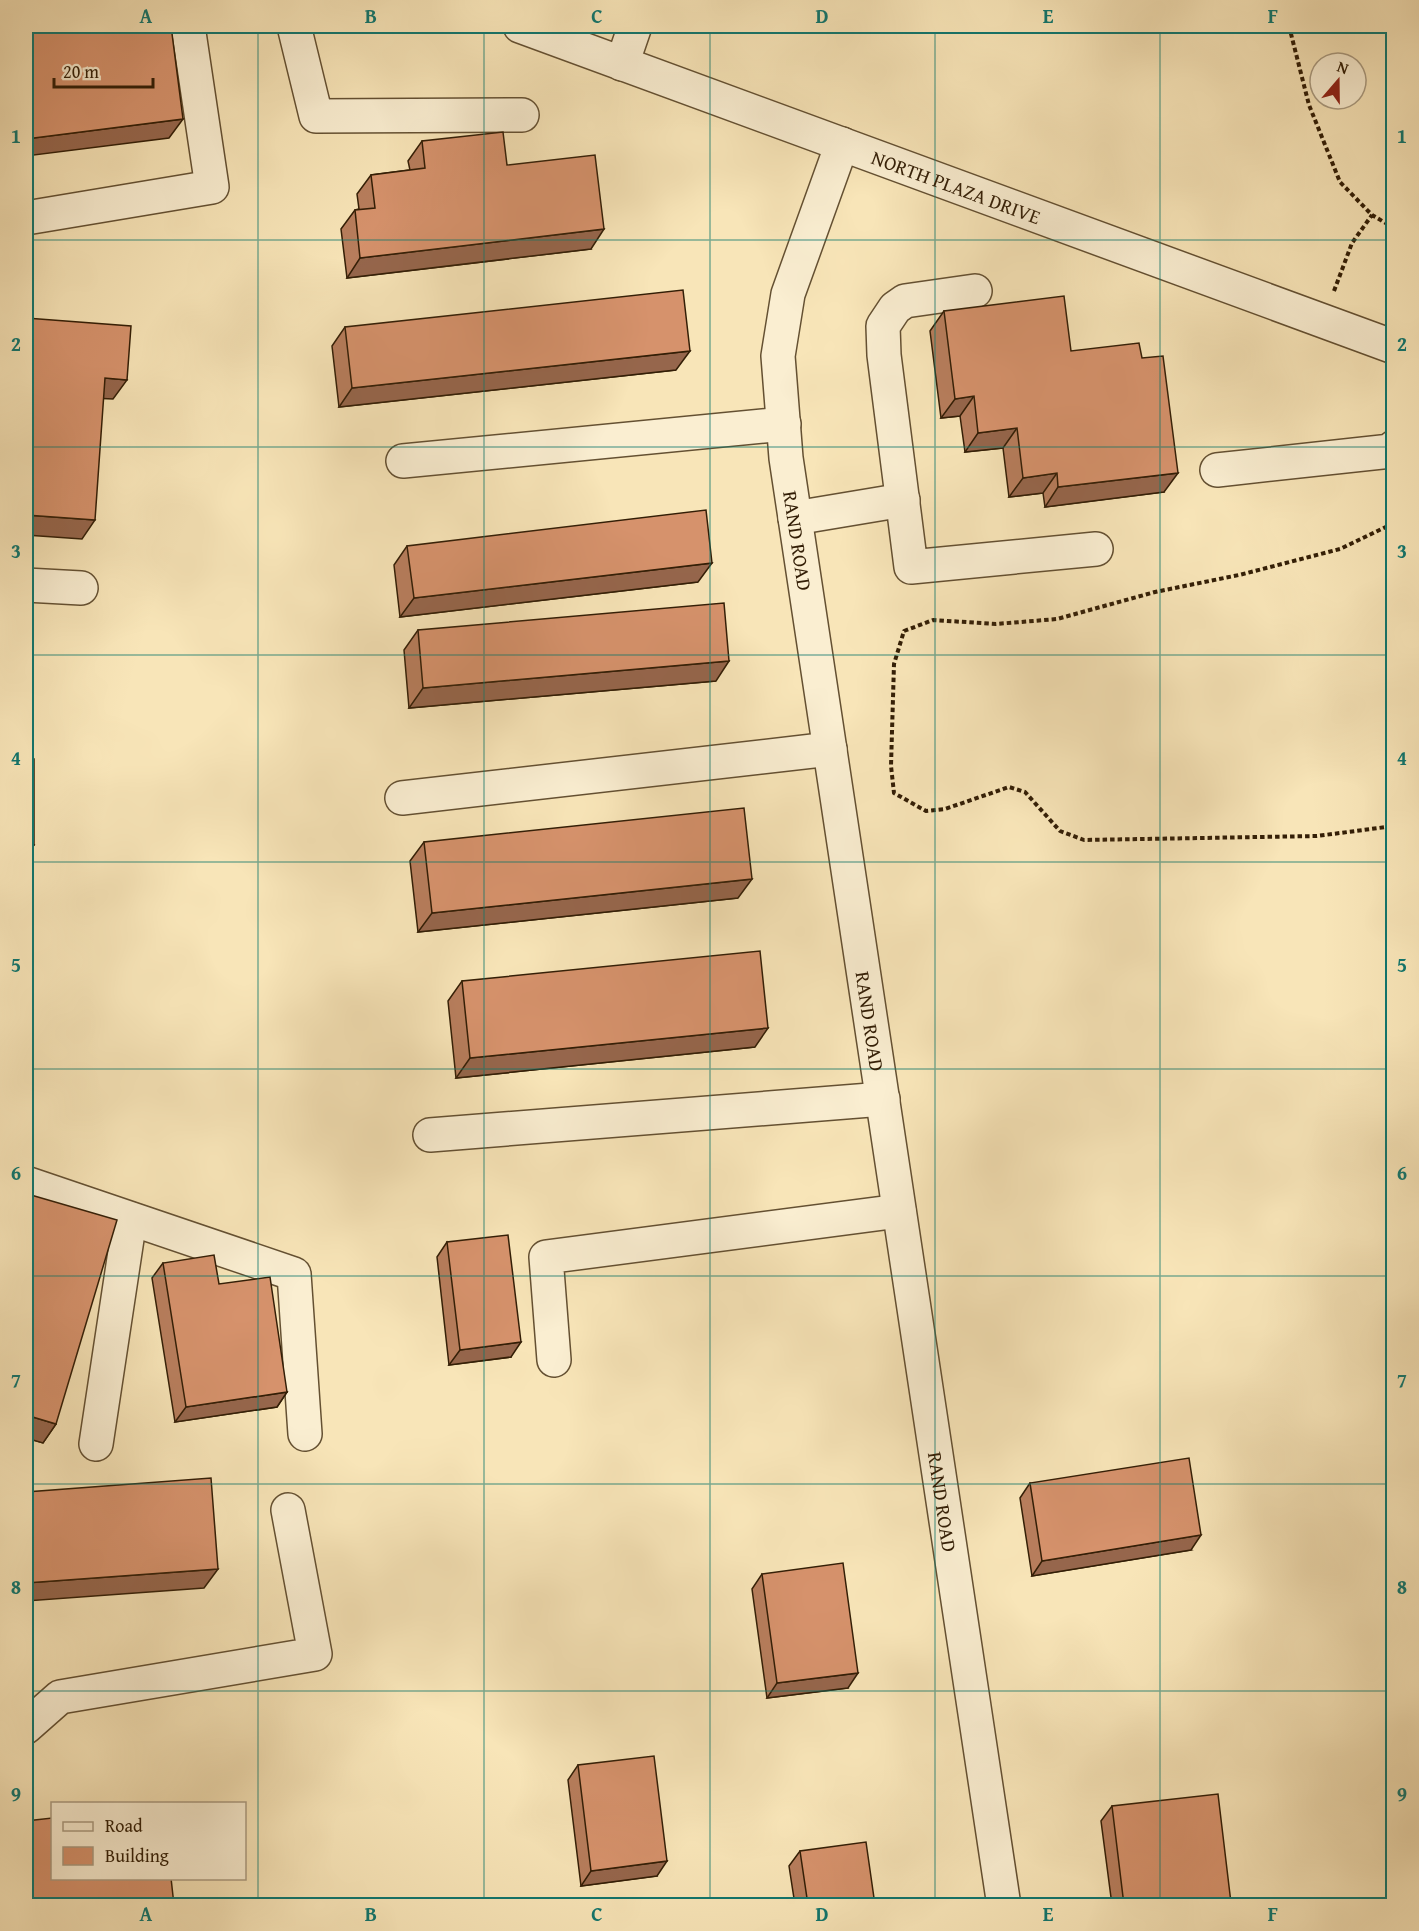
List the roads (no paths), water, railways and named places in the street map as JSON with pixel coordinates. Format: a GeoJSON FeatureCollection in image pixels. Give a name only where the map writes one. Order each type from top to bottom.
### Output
{"type":"FeatureCollection","features":[{"type":"Feature","properties":{"kind":"street"},"geometry":{"type":"LineString","coordinates":[[26,218],[212,187],[188,26]]}},
{"type":"Feature","properties":{"kind":"street"},"geometry":{"type":"LineString","coordinates":[[294,26],[316,116],[522,115]]}},
{"type":"Feature","properties":{"kind":"street","name":"NORTH PLAZA DRIVE"},"geometry":{"type":"LineString","coordinates":[[520,26],[1394,347]]}},
{"type":"Feature","properties":{"kind":"street"},"geometry":{"type":"LineString","coordinates":[[622,64],[635,26]]}},
{"type":"Feature","properties":{"kind":"street","name":"RAND ROAD"},"geometry":{"type":"LineString","coordinates":[[842,144],[788,294],[778,356],[786,458],[1004,1905]]}},
{"type":"Feature","properties":{"kind":"street"},"geometry":{"type":"LineString","coordinates":[[975,291],[905,301],[895,308],[883,326],[884,355],[911,567],[1096,549]]}},
{"type":"Feature","properties":{"kind":"street"},"geometry":{"type":"LineString","coordinates":[[403,461],[784,424]]}},
{"type":"Feature","properties":{"kind":"street"},"geometry":{"type":"LineString","coordinates":[[1218,470],[1391,451],[1394,447]]}},
{"type":"Feature","properties":{"kind":"street"},"geometry":{"type":"LineString","coordinates":[[795,518],[903,500]]}},
{"type":"Feature","properties":{"kind":"street"},"geometry":{"type":"LineString","coordinates":[[26,585],[81,588]]}},
{"type":"Feature","properties":{"kind":"street"},"geometry":{"type":"LineString","coordinates":[[402,798],[830,749]]}},
{"type":"Feature","properties":{"kind":"street"},"geometry":{"type":"LineString","coordinates":[[430,1135],[883,1099]]}},
{"type":"Feature","properties":{"kind":"street"},"geometry":{"type":"LineString","coordinates":[[26,1183],[294,1274],[305,1434]]}},
{"type":"Feature","properties":{"kind":"street"},"geometry":{"type":"LineString","coordinates":[[554,1360],[546,1257],[899,1211]]}},
{"type":"Feature","properties":{"kind":"street"},"geometry":{"type":"LineString","coordinates":[[96,1444],[130,1219]]}},
{"type":"Feature","properties":{"kind":"street"},"geometry":{"type":"LineString","coordinates":[[26,1727],[60,1697],[315,1654],[288,1510]]}}]}
